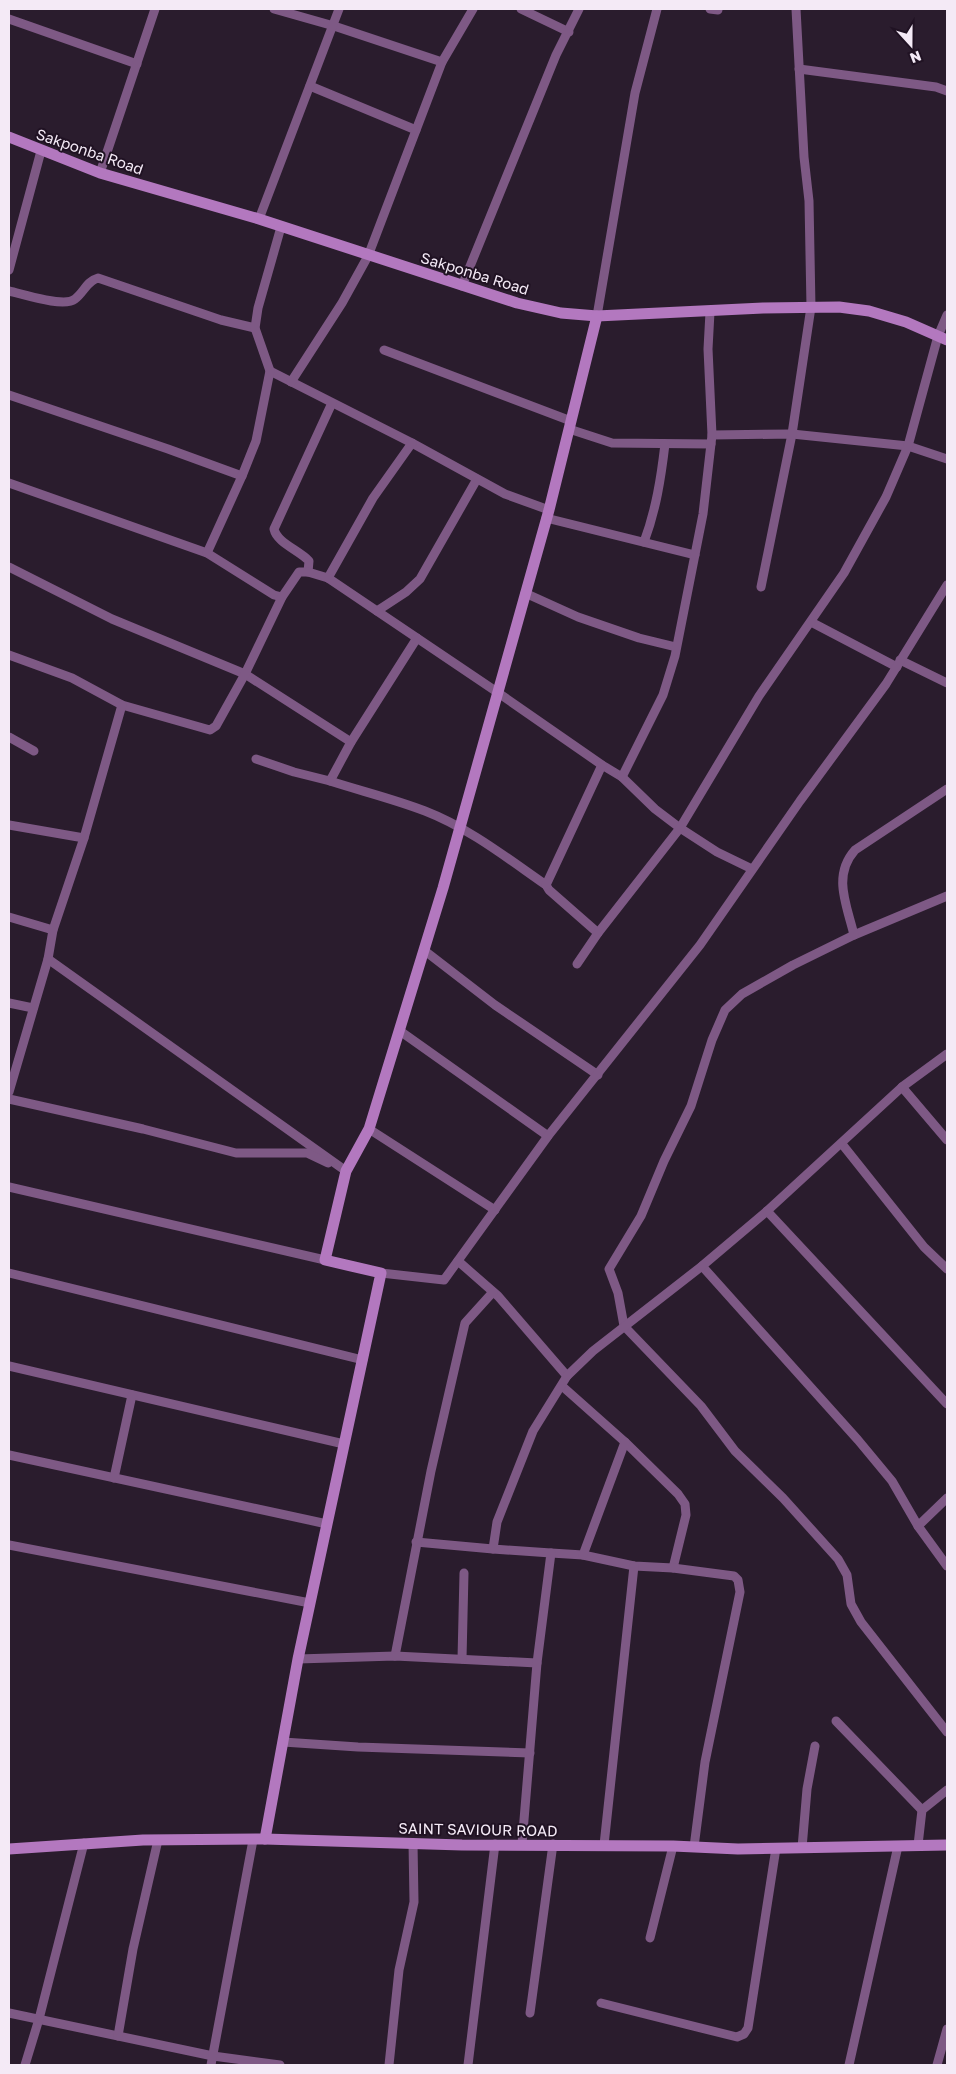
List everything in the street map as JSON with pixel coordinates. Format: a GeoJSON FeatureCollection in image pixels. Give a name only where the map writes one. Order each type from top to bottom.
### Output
{"type":"FeatureCollection","features":[{"type":"Feature","properties":{"kind":"street"},"geometry":{"type":"LineString","coordinates":[[100,173],[155,9]]}},
{"type":"Feature","properties":{"kind":"street"},"geometry":{"type":"LineString","coordinates":[[274,9],[334,26],[442,62]]}},
{"type":"Feature","properties":{"kind":"street"},"geometry":{"type":"LineString","coordinates":[[259,220],[339,9]]}},
{"type":"Feature","properties":{"kind":"street"},"geometry":{"type":"LineString","coordinates":[[291,382],[342,302],[368,256],[442,62],[473,9]]}},
{"type":"Feature","properties":{"kind":"street"},"geometry":{"type":"LineString","coordinates":[[521,9],[569,32]]}},
{"type":"Feature","properties":{"kind":"street"},"geometry":{"type":"LineString","coordinates":[[462,286],[556,55],[579,9]]}},
{"type":"Feature","properties":{"kind":"street"},"geometry":{"type":"LineString","coordinates":[[325,1260],[346,1171],[369,1129],[425,951],[548,514],[597,316],[635,93],[657,9]]}},
{"type":"Feature","properties":{"kind":"street"},"geometry":{"type":"LineString","coordinates":[[761,587],[792,434],[811,307],[809,201],[804,157],[796,9]]}},
{"type":"Feature","properties":{"kind":"street"},"geometry":{"type":"LineString","coordinates":[[9,19],[137,64]]}},
{"type":"Feature","properties":{"kind":"street"},"geometry":{"type":"LineString","coordinates":[[799,69],[947,90]]}},
{"type":"Feature","properties":{"kind":"street"},"geometry":{"type":"LineString","coordinates":[[310,86],[416,130]]}},
{"type":"Feature","properties":{"kind":"street","name":"Sakponba Road"},"geometry":{"type":"LineString","coordinates":[[9,137],[100,173],[259,220],[516,303],[562,313],[597,316],[839,307],[868,311],[906,322],[942,338]]}},
{"type":"Feature","properties":{"kind":"street"},"geometry":{"type":"LineString","coordinates":[[9,270],[12,240],[41,151]]}},
{"type":"Feature","properties":{"kind":"street"},"geometry":{"type":"LineString","coordinates":[[207,553],[256,441],[270,371],[254,328],[281,227]]}},
{"type":"Feature","properties":{"kind":"street"},"geometry":{"type":"LineString","coordinates":[[9,291],[57,302],[69,302],[75,299],[90,281],[98,278],[221,320],[254,328]]}},
{"type":"Feature","properties":{"kind":"street"},"geometry":{"type":"LineString","coordinates":[[622,777],[663,695],[676,647],[703,514],[712,440],[708,349],[710,312]]}},
{"type":"Feature","properties":{"kind":"street"},"geometry":{"type":"LineString","coordinates":[[577,964],[598,933],[680,828],[759,696],[844,573],[886,497],[908,446],[942,338],[947,315]]}},
{"type":"Feature","properties":{"kind":"street"},"geometry":{"type":"LineString","coordinates":[[384,350],[612,443],[665,444],[792,434],[908,446],[947,459]]}},
{"type":"Feature","properties":{"kind":"street"},"geometry":{"type":"LineString","coordinates":[[270,371],[548,514],[695,555]]}},
{"type":"Feature","properties":{"kind":"street"},"geometry":{"type":"LineString","coordinates":[[9,395],[242,476]]}},
{"type":"Feature","properties":{"kind":"street"},"geometry":{"type":"LineString","coordinates":[[308,572],[309,561],[303,554],[278,537],[274,528],[332,402]]}},
{"type":"Feature","properties":{"kind":"street"},"geometry":{"type":"LineString","coordinates":[[328,578],[373,498],[412,443]]}},
{"type":"Feature","properties":{"kind":"street"},"geometry":{"type":"LineString","coordinates":[[644,542],[661,482],[665,444]]}},
{"type":"Feature","properties":{"kind":"street"},"geometry":{"type":"LineString","coordinates":[[377,611],[406,592],[420,579],[477,479]]}},
{"type":"Feature","properties":{"kind":"street"},"geometry":{"type":"LineString","coordinates":[[9,483],[207,553],[274,595],[282,597]]}},
{"type":"Feature","properties":{"kind":"street"},"geometry":{"type":"LineString","coordinates":[[9,567],[112,620],[245,674],[352,742]]}},
{"type":"Feature","properties":{"kind":"street"},"geometry":{"type":"LineString","coordinates":[[9,655],[72,678],[122,705],[210,730],[216,726],[245,674],[282,597],[299,572],[308,572],[328,578],[418,638],[622,777],[655,809],[680,828],[718,852],[752,869]]}},
{"type":"Feature","properties":{"kind":"street"},"geometry":{"type":"LineString","coordinates":[[9,1187],[381,1273],[444,1280],[548,1136],[700,945],[752,869],[886,684],[947,585]]}},
{"type":"Feature","properties":{"kind":"street"},"geometry":{"type":"LineString","coordinates":[[525,593],[578,617],[639,638],[676,647]]}},
{"type":"Feature","properties":{"kind":"street"},"geometry":{"type":"LineString","coordinates":[[811,622],[898,664],[947,683]]}},
{"type":"Feature","properties":{"kind":"street"},"geometry":{"type":"LineString","coordinates":[[330,781],[352,742],[418,638]]}},
{"type":"Feature","properties":{"kind":"street"},"geometry":{"type":"LineString","coordinates":[[9,1092],[48,959],[53,930],[84,838],[122,705]]}},
{"type":"Feature","properties":{"kind":"street"},"geometry":{"type":"LineString","coordinates":[[9,737],[34,751]]}},
{"type":"Feature","properties":{"kind":"street"},"geometry":{"type":"LineString","coordinates":[[256,759],[426,811],[495,850],[546,885],[549,890],[598,933]]}},
{"type":"Feature","properties":{"kind":"street"},"geometry":{"type":"LineString","coordinates":[[546,885],[602,765]]}},
{"type":"Feature","properties":{"kind":"street"},"geometry":{"type":"LineString","coordinates":[[854,935],[841,881],[846,863],[855,850],[947,789]]}},
{"type":"Feature","properties":{"kind":"street"},"geometry":{"type":"LineString","coordinates":[[9,825],[84,838]]}},
{"type":"Feature","properties":{"kind":"street"},"geometry":{"type":"LineString","coordinates":[[947,896],[854,935],[793,965],[742,994],[725,1010],[712,1040],[692,1106],[664,1161],[642,1216],[609,1269],[618,1293],[624,1326],[701,1406],[735,1451],[782,1498],[838,1559],[847,1575],[851,1604],[861,1622],[947,1732]]}},
{"type":"Feature","properties":{"kind":"street"},"geometry":{"type":"LineString","coordinates":[[9,917],[53,930]]}},
{"type":"Feature","properties":{"kind":"street"},"geometry":{"type":"LineString","coordinates":[[425,951],[495,1005],[598,1075]]}},
{"type":"Feature","properties":{"kind":"street"},"geometry":{"type":"LineString","coordinates":[[48,959],[346,1171]]}},
{"type":"Feature","properties":{"kind":"street"},"geometry":{"type":"LineString","coordinates":[[9,1003],[33,1008]]}},
{"type":"Feature","properties":{"kind":"street"},"geometry":{"type":"LineString","coordinates":[[400,1031],[548,1136]]}},
{"type":"Feature","properties":{"kind":"street"},"geometry":{"type":"LineString","coordinates":[[493,1549],[497,1522],[533,1431],[567,1376],[593,1351],[702,1266],[767,1211],[902,1087],[947,1054]]}},
{"type":"Feature","properties":{"kind":"street"},"geometry":{"type":"LineString","coordinates":[[902,1087],[947,1140]]}},
{"type":"Feature","properties":{"kind":"street"},"geometry":{"type":"LineString","coordinates":[[9,1099],[143,1129],[236,1153],[307,1153],[346,1171]]}},
{"type":"Feature","properties":{"kind":"street"},"geometry":{"type":"LineString","coordinates":[[369,1129],[495,1210]]}},
{"type":"Feature","properties":{"kind":"street"},"geometry":{"type":"LineString","coordinates":[[842,1144],[924,1247],[947,1269]]}},
{"type":"Feature","properties":{"kind":"street"},"geometry":{"type":"LineString","coordinates":[[767,1211],[947,1404]]}},
{"type":"Feature","properties":{"kind":"street"},"geometry":{"type":"LineString","coordinates":[[458,1261],[493,1292],[567,1376]]}},
{"type":"Feature","properties":{"kind":"street"},"geometry":{"type":"LineString","coordinates":[[702,1266],[858,1440],[892,1482],[918,1526],[947,1566]]}},
{"type":"Feature","properties":{"kind":"street"},"geometry":{"type":"LineString","coordinates":[[9,1273],[363,1360]]}},
{"type":"Feature","properties":{"kind":"street"},"geometry":{"type":"LineString","coordinates":[[265,1840],[298,1660],[381,1273]]}},
{"type":"Feature","properties":{"kind":"street"},"geometry":{"type":"LineString","coordinates":[[395,1656],[416,1542],[465,1323],[493,1292]]}},
{"type":"Feature","properties":{"kind":"street"},"geometry":{"type":"LineString","coordinates":[[9,1366],[344,1444]]}},
{"type":"Feature","properties":{"kind":"street"},"geometry":{"type":"LineString","coordinates":[[562,1386],[625,1442],[678,1494],[685,1504],[686,1515],[673,1568]]}},
{"type":"Feature","properties":{"kind":"street"},"geometry":{"type":"LineString","coordinates":[[114,1478],[132,1394]]}},
{"type":"Feature","properties":{"kind":"street"},"geometry":{"type":"LineString","coordinates":[[582,1556],[625,1442]]}},
{"type":"Feature","properties":{"kind":"street"},"geometry":{"type":"LineString","coordinates":[[9,1455],[327,1524]]}},
{"type":"Feature","properties":{"kind":"street"},"geometry":{"type":"LineString","coordinates":[[918,1526],[947,1498]]}},
{"type":"Feature","properties":{"kind":"street"},"geometry":{"type":"LineString","coordinates":[[416,1542],[582,1556],[634,1566],[673,1568],[734,1576],[738,1580],[740,1592],[705,1762],[694,1847]]}},
{"type":"Feature","properties":{"kind":"street"},"geometry":{"type":"LineString","coordinates":[[9,1545],[310,1603]]}},
{"type":"Feature","properties":{"kind":"street"},"geometry":{"type":"LineString","coordinates":[[522,1844],[538,1663],[551,1553]]}},
{"type":"Feature","properties":{"kind":"street"},"geometry":{"type":"LineString","coordinates":[[604,1845],[634,1566]]}},
{"type":"Feature","properties":{"kind":"street"},"geometry":{"type":"LineString","coordinates":[[462,1659],[464,1573]]}},
{"type":"Feature","properties":{"kind":"street"},"geometry":{"type":"LineString","coordinates":[[298,1660],[395,1656],[538,1663]]}},
{"type":"Feature","properties":{"kind":"street"},"geometry":{"type":"LineString","coordinates":[[836,1721],[922,1810]]}},
{"type":"Feature","properties":{"kind":"street"},"geometry":{"type":"LineString","coordinates":[[283,1742],[358,1747],[530,1753]]}},
{"type":"Feature","properties":{"kind":"street"},"geometry":{"type":"LineString","coordinates":[[802,1848],[807,1789],[815,1746]]}},
{"type":"Feature","properties":{"kind":"street"},"geometry":{"type":"LineString","coordinates":[[918,1845],[922,1810],[947,1790]]}},
{"type":"Feature","properties":{"kind":"street"},"geometry":{"type":"LineString","coordinates":[[118,2036],[133,1949],[158,1840]]}},
{"type":"Feature","properties":{"kind":"street","name":"SAINT SAVIOUR ROAD"},"geometry":{"type":"LineString","coordinates":[[9,1850],[158,1840],[776,1848],[947,1845]]}},
{"type":"Feature","properties":{"kind":"street"},"geometry":{"type":"LineString","coordinates":[[212,2061],[253,1840]]}},
{"type":"Feature","properties":{"kind":"street"},"geometry":{"type":"LineString","coordinates":[[388,2065],[399,1970],[414,1902],[413,1843]]}},
{"type":"Feature","properties":{"kind":"street"},"geometry":{"type":"LineString","coordinates":[[25,2065],[39,2019],[84,1844]]}},
{"type":"Feature","properties":{"kind":"street"},"geometry":{"type":"LineString","coordinates":[[468,2065],[495,1844]]}},
{"type":"Feature","properties":{"kind":"street"},"geometry":{"type":"LineString","coordinates":[[530,2013],[553,1844]]}},
{"type":"Feature","properties":{"kind":"street"},"geometry":{"type":"LineString","coordinates":[[650,1938],[673,1846]]}},
{"type":"Feature","properties":{"kind":"street"},"geometry":{"type":"LineString","coordinates":[[849,2065],[898,1846]]}},
{"type":"Feature","properties":{"kind":"street"},"geometry":{"type":"LineString","coordinates":[[601,2003],[737,2037],[744,2034],[748,2028],[776,1848]]}},
{"type":"Feature","properties":{"kind":"street"},"geometry":{"type":"LineString","coordinates":[[9,2013],[118,2036],[212,2061],[280,2065]]}},
{"type":"Feature","properties":{"kind":"street"},"geometry":{"type":"LineString","coordinates":[[937,2065],[947,2029]]}}]}
